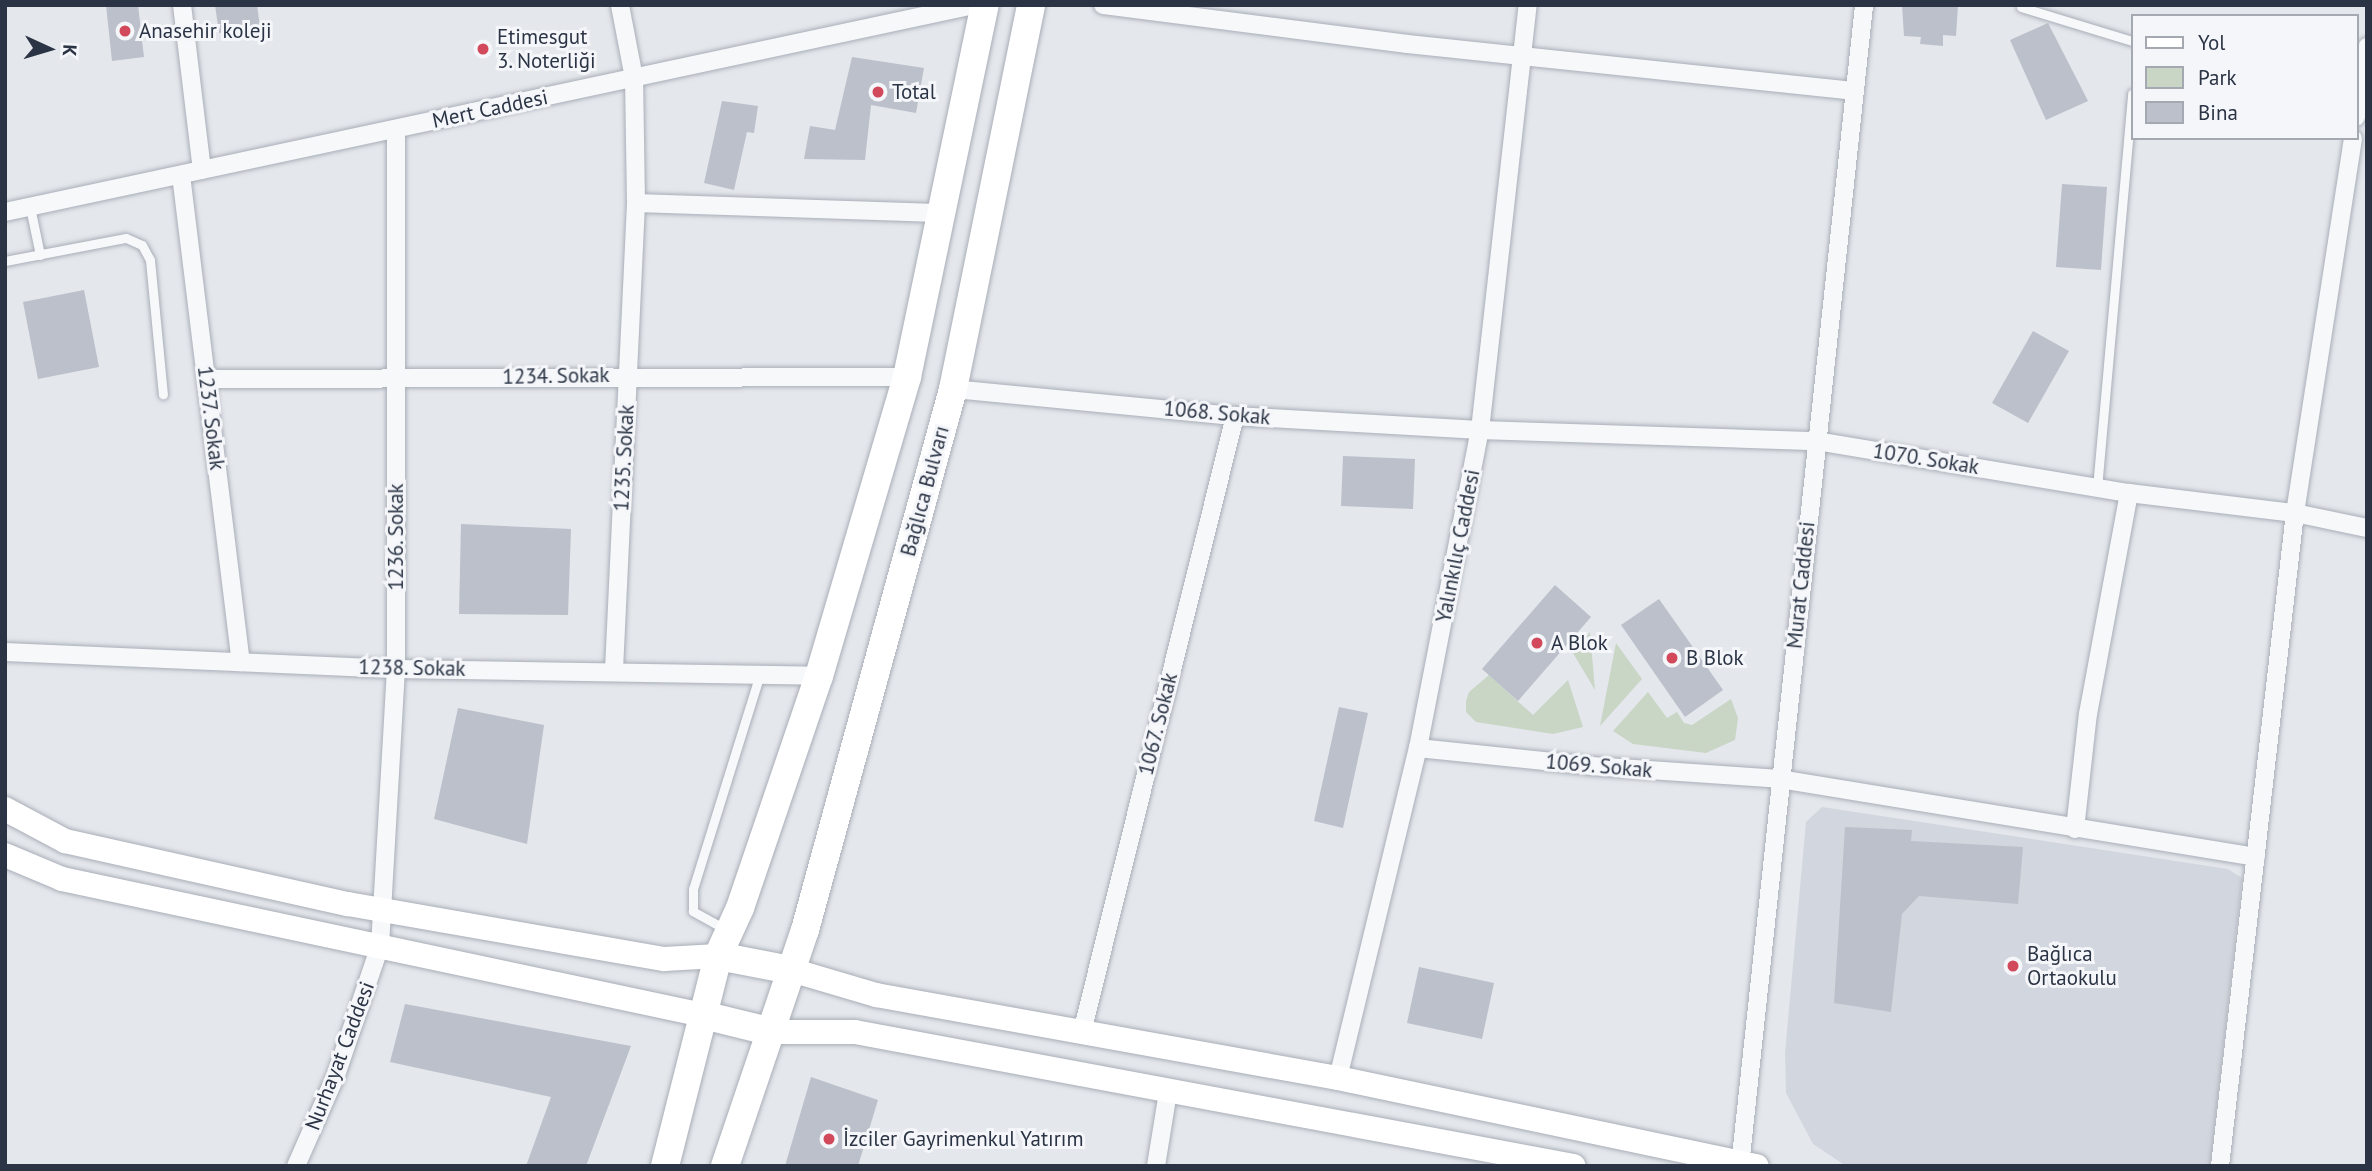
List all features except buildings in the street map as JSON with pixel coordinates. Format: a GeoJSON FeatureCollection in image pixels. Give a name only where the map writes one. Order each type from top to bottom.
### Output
{"type":"FeatureCollection","features":[{"type":"Feature","properties":{"kind":"main road"},"geometry":{"type":"LineString","coordinates":[[665,1166],[724,943],[819,676],[907,377],[945,213],[985,5]]}},
{"type":"Feature","properties":{"kind":"main road","name":"Bağlıca Bulvarı"},"geometry":{"type":"LineString","coordinates":[[772,1032],[953,389],[1031,5]]}},
{"type":"Feature","properties":{"kind":"main road"},"geometry":{"type":"LineString","coordinates":[[5,809],[65,841],[383,910],[664,959],[724,943],[791,970],[876,995],[1338,1078],[1746,1164]]}},
{"type":"Feature","properties":{"kind":"main road"},"geometry":{"type":"LineString","coordinates":[[5,855],[62,879],[772,1032],[855,1032],[1507,1159],[1566,1165]]}},
{"type":"Feature","properties":{"kind":"main road"},"geometry":{"type":"LineString","coordinates":[[725,1166],[772,1032]]}},
{"type":"Feature","properties":{"kind":"street"},"geometry":{"type":"LineString","coordinates":[[182,5],[202,170]]}},
{"type":"Feature","properties":{"kind":"street","name":"1235. Sokak"},"geometry":{"type":"LineString","coordinates":[[614,670],[636,203],[634,78],[620,5]]}},
{"type":"Feature","properties":{"kind":"street","name":"Mert Caddesi"},"geometry":{"type":"LineString","coordinates":[[5,212],[974,5]]}},
{"type":"Feature","properties":{"kind":"street"},"geometry":{"type":"LineString","coordinates":[[1102,5],[1522,56],[1852,91]]}},
{"type":"Feature","properties":{"kind":"street","name":"Yalınkılıç Caddesi"},"geometry":{"type":"LineString","coordinates":[[1338,1078],[1418,748],[1480,430],[1528,5]]}},
{"type":"Feature","properties":{"kind":"street","name":"Murat Caddesi"},"geometry":{"type":"LineString","coordinates":[[1746,1164],[1780,779],[1852,91],[1864,5]]}},
{"type":"Feature","properties":{"kind":"street"},"geometry":{"type":"LineString","coordinates":[[2358,104],[2367,47]]}},
{"type":"Feature","properties":{"kind":"street","name":"1236. Sokak"},"geometry":{"type":"LineString","coordinates":[[380,946],[396,668],[396,128]]}},
{"type":"Feature","properties":{"kind":"street"},"geometry":{"type":"LineString","coordinates":[[2220,1166],[2295,513],[2353,140]]}},
{"type":"Feature","properties":{"kind":"street","name":"1237. Sokak"},"geometry":{"type":"LineString","coordinates":[[181,175],[241,662]]}},
{"type":"Feature","properties":{"kind":"street"},"geometry":{"type":"LineString","coordinates":[[636,203],[945,213]]}},
{"type":"Feature","properties":{"kind":"street","name":"1234. Sokak"},"geometry":{"type":"LineString","coordinates":[[206,379],[628,375],[907,377]]}},
{"type":"Feature","properties":{"kind":"street","name":"1068. Sokak"},"geometry":{"type":"LineString","coordinates":[[953,389],[1235,416],[1480,430]]}},
{"type":"Feature","properties":{"kind":"street","name":"1067. Sokak"},"geometry":{"type":"LineString","coordinates":[[1082,1032],[1235,416]]}},
{"type":"Feature","properties":{"kind":"street","name":"1070. Sokak"},"geometry":{"type":"LineString","coordinates":[[1480,430],[1817,441],[2129,493],[2295,513],[2367,528]]}},
{"type":"Feature","properties":{"kind":"street"},"geometry":{"type":"LineString","coordinates":[[2075,829],[2088,714],[2129,493]]}},
{"type":"Feature","properties":{"kind":"street","name":"1238. Sokak"},"geometry":{"type":"LineString","coordinates":[[5,652],[396,668],[614,670],[819,676]]}},
{"type":"Feature","properties":{"kind":"street","name":"1069. Sokak"},"geometry":{"type":"LineString","coordinates":[[1418,748],[1591,766],[1780,779],[2256,857]]}},
{"type":"Feature","properties":{"kind":"street","name":"Nurhayat Caddesi"},"geometry":{"type":"LineString","coordinates":[[296,1166],[336,1075],[380,946]]}},
{"type":"Feature","properties":{"kind":"street"},"geometry":{"type":"LineString","coordinates":[[1156,1166],[1168,1092]]}},
{"type":"Feature","properties":{"kind":"lane"},"geometry":{"type":"LineString","coordinates":[[2021,7],[2130,40]]}},
{"type":"Feature","properties":{"kind":"lane"},"geometry":{"type":"LineString","coordinates":[[2097,488],[2130,117]]}},
{"type":"Feature","properties":{"kind":"lane"},"geometry":{"type":"LineString","coordinates":[[30,207],[40,254]]}},
{"type":"Feature","properties":{"kind":"lane"},"geometry":{"type":"LineString","coordinates":[[5,261],[126,238],[142,245],[150,260],[163,394]]}},
{"type":"Feature","properties":{"kind":"lane"},"geometry":{"type":"LineString","coordinates":[[724,943],[693,911],[693,889],[760,674]]}},
{"type":"Feature","properties":{"kind":"shaded area","name":"Bağlıca Ortaokulu"},"geometry":{"type":"Polygon","coordinates":[[[1822,807],[2228,869],[2242,878],[2210,1166],[1846,1166],[1813,1144],[1786,1093],[1785,1053],[1806,822],[1822,807]]]}},
{"type":"Feature","properties":{"kind":"green space"},"geometry":{"type":"Polygon","coordinates":[[[1590,632],[1595,690],[1573,653],[1590,632]]]}},
{"type":"Feature","properties":{"kind":"green space"},"geometry":{"type":"Polygon","coordinates":[[[1616,643],[1642,679],[1600,726],[1616,643]]]}},
{"type":"Feature","properties":{"kind":"green space"},"geometry":{"type":"Polygon","coordinates":[[[1489,675],[1533,715],[1568,680],[1583,727],[1553,734],[1476,722],[1466,712],[1466,701],[1469,692],[1489,675]]]}},
{"type":"Feature","properties":{"kind":"green space"},"geometry":{"type":"Polygon","coordinates":[[[1648,692],[1667,718],[1677,712],[1684,723],[1692,725],[1731,699],[1738,718],[1735,740],[1706,753],[1633,744],[1613,731],[1648,692]]]}},
{"type":"Feature","properties":{"kind":"place","name":"Anasehir koleji"},"geometry":{"type":"Point","coordinates":[125,31]}},
{"type":"Feature","properties":{"kind":"place","name":"Etimesgut 3. Noterliği"},"geometry":{"type":"Point","coordinates":[483,49]}},
{"type":"Feature","properties":{"kind":"place","name":"Total"},"geometry":{"type":"Point","coordinates":[878,92]}},
{"type":"Feature","properties":{"kind":"place","name":"A Blok"},"geometry":{"type":"Point","coordinates":[1537,643]}},
{"type":"Feature","properties":{"kind":"place","name":"B Blok"},"geometry":{"type":"Point","coordinates":[1672,658]}},
{"type":"Feature","properties":{"kind":"place","name":"Bağlıca Ortaokulu"},"geometry":{"type":"Point","coordinates":[2013,966]}},
{"type":"Feature","properties":{"kind":"place","name":"İzciler Gayrimenkul Yatırım"},"geometry":{"type":"Point","coordinates":[829,1139]}}]}
